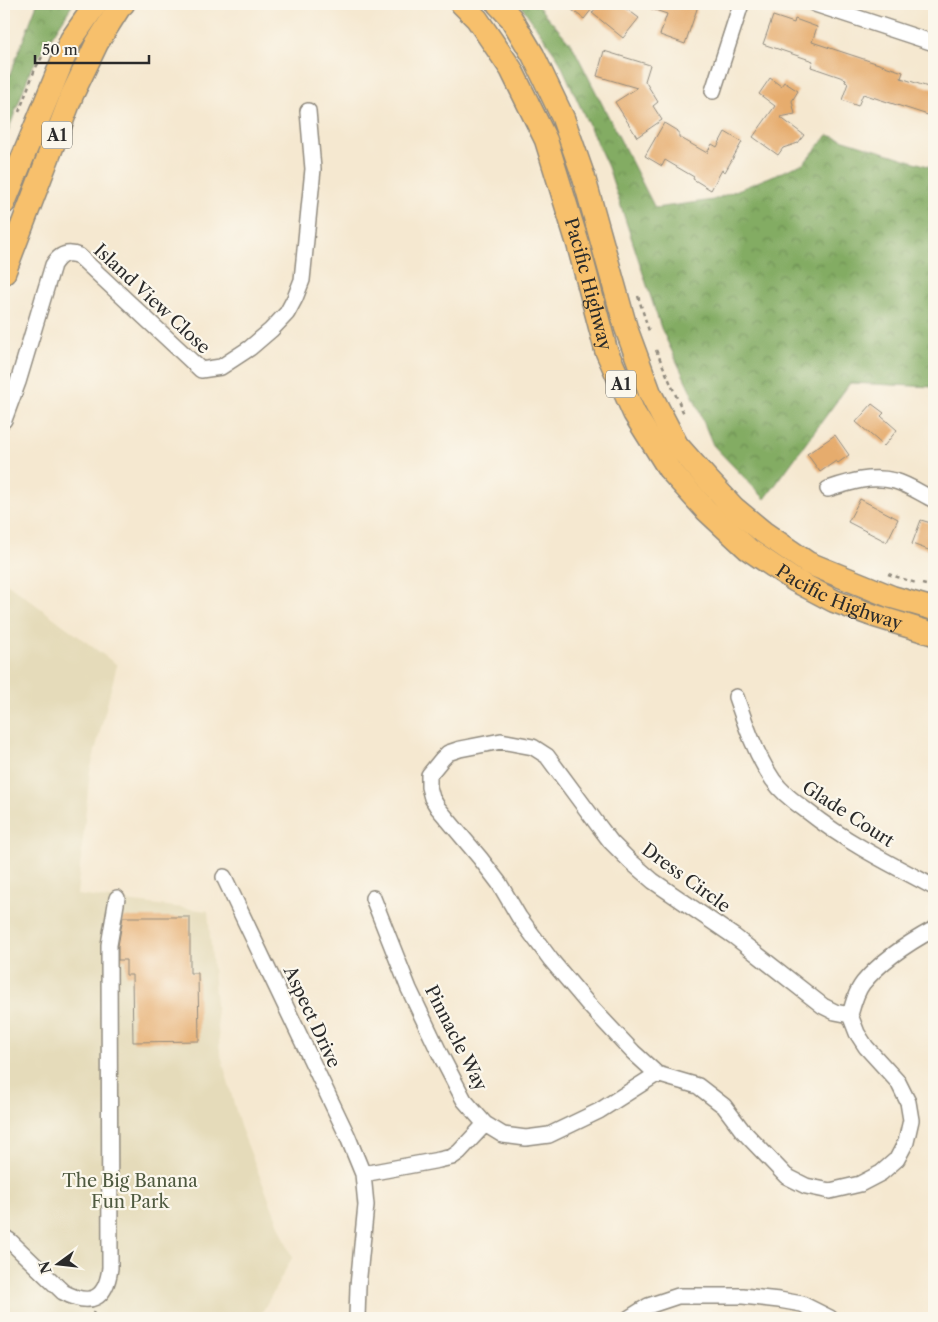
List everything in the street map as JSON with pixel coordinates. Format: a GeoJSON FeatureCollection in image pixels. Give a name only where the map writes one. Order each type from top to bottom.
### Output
{"type":"FeatureCollection","features":[{"type":"Feature","properties":{"kind":"highway","name":"A1"},"geometry":{"type":"LineString","coordinates":[[4,203],[71,40],[96,4]]}},
{"type":"Feature","properties":{"kind":"highway","name":"A1"},"geometry":{"type":"LineString","coordinates":[[4,273],[72,95],[97,43],[123,4]]}},
{"type":"Feature","properties":{"kind":"highway","name":"Pacific Highway"},"geometry":{"type":"LineString","coordinates":[[462,4],[478,19],[511,69],[546,140],[578,244],[606,350],[634,413],[669,469],[706,510],[748,549],[794,580],[834,601],[934,634]]}},
{"type":"Feature","properties":{"kind":"highway","name":"Pacific Highway"},"geometry":{"type":"LineString","coordinates":[[498,4],[510,18],[533,54],[563,118],[584,178],[626,328],[650,393],[677,444],[734,508],[763,532],[808,563],[892,597],[934,609]]}},
{"type":"Feature","properties":{"kind":"street"},"geometry":{"type":"LineString","coordinates":[[713,90],[741,4]]}},
{"type":"Feature","properties":{"kind":"street"},"geometry":{"type":"LineString","coordinates":[[815,4],[934,43]]}},
{"type":"Feature","properties":{"kind":"street","name":"Island View Close"},"geometry":{"type":"LineString","coordinates":[[4,420],[18,382],[53,265],[58,258],[65,254],[72,253],[79,256],[200,370],[221,367],[250,348],[271,330],[287,313],[302,280],[313,169],[308,111]]}},
{"type":"Feature","properties":{"kind":"street"},"geometry":{"type":"LineString","coordinates":[[828,489],[856,480],[875,478],[896,481],[934,500]]}},
{"type":"Feature","properties":{"kind":"street","name":"Glade Court"},"geometry":{"type":"LineString","coordinates":[[736,697],[760,757],[774,781],[786,796],[827,827],[876,857],[934,887]]}},
{"type":"Feature","properties":{"kind":"street","name":"Dress Circle"},"geometry":{"type":"LineString","coordinates":[[501,741],[533,747],[547,756],[611,842],[653,881],[735,937],[823,1006],[835,1012],[850,1015],[857,1033],[866,1047],[898,1082],[908,1102],[911,1120],[906,1142],[897,1159],[881,1173],[860,1184],[830,1191],[806,1186],[786,1176],[742,1130],[724,1106],[698,1086],[657,1074],[595,1012],[551,960],[519,917],[480,858],[438,808],[432,798],[429,787],[429,775],[448,753],[460,748],[501,741]]}},
{"type":"Feature","properties":{"kind":"street","name":"Aspect Drive"},"geometry":{"type":"LineString","coordinates":[[224,877],[347,1135],[363,1174],[366,1205],[358,1286],[357,1318]]}},
{"type":"Feature","properties":{"kind":"street"},"geometry":{"type":"LineString","coordinates":[[4,1237],[63,1292],[74,1298],[91,1299],[97,1296],[107,1285],[110,1268],[109,945],[117,898]]}},
{"type":"Feature","properties":{"kind":"street","name":"Pinnacle Way"},"geometry":{"type":"LineString","coordinates":[[372,898],[409,989],[440,1054],[464,1100],[485,1124],[503,1135],[526,1138],[549,1135],[599,1110],[657,1074]]}},
{"type":"Feature","properties":{"kind":"street"},"geometry":{"type":"LineString","coordinates":[[850,1015],[863,983],[889,958],[934,929]]}},
{"type":"Feature","properties":{"kind":"street"},"geometry":{"type":"LineString","coordinates":[[363,1174],[452,1157],[485,1124]]}},
{"type":"Feature","properties":{"kind":"street"},"geometry":{"type":"LineString","coordinates":[[629,1318],[648,1306],[678,1296],[743,1296],[802,1304],[830,1318]]}},
{"type":"Feature","properties":{"kind":"path"},"geometry":{"type":"LineString","coordinates":[[637,293],[649,331]]}},
{"type":"Feature","properties":{"kind":"path"},"geometry":{"type":"LineString","coordinates":[[656,350],[687,421]]}},
{"type":"Feature","properties":{"kind":"path"},"geometry":{"type":"LineString","coordinates":[[886,573],[934,587]]}},
{"type":"Feature","properties":{"kind":"shaded area","name":"The Big Banana Fun Park"},"geometry":{"type":"Polygon","coordinates":[[[4,581],[117,665],[90,771],[77,895],[208,911],[220,1052],[240,1126],[292,1258],[259,1318],[4,1318],[4,581]]]}},
{"type":"Feature","properties":{"kind":"green space"},"geometry":{"type":"Polygon","coordinates":[[[37,4],[73,4],[31,69],[4,142],[4,90],[37,4]]]}},
{"type":"Feature","properties":{"kind":"green space"},"geometry":{"type":"Polygon","coordinates":[[[520,4],[536,4],[572,45],[655,208],[713,200],[804,163],[828,135],[934,168],[934,387],[850,383],[765,499],[713,445],[692,394],[661,328],[608,167],[558,58],[520,4]]]}},
{"type":"Feature","properties":{"kind":"building"},"geometry":{"type":"Polygon","coordinates":[[[564,4],[596,4],[584,19],[564,4]]]}},
{"type":"Feature","properties":{"kind":"building"},"geometry":{"type":"Polygon","coordinates":[[[599,4],[620,4],[639,18],[623,38],[592,13],[599,4]]]}},
{"type":"Feature","properties":{"kind":"building"},"geometry":{"type":"Polygon","coordinates":[[[643,4],[690,4],[698,6],[685,44],[660,35],[667,14],[643,6],[643,4]]]}},
{"type":"Feature","properties":{"kind":"building"},"geometry":{"type":"Polygon","coordinates":[[[773,16],[794,23],[795,19],[817,27],[812,42],[903,72],[901,78],[934,89],[934,117],[863,94],[858,106],[842,100],[848,83],[845,82],[846,79],[811,67],[813,61],[763,44],[773,16]]]}},
{"type":"Feature","properties":{"kind":"building"},"geometry":{"type":"Polygon","coordinates":[[[604,51],[650,65],[645,81],[658,102],[653,106],[662,120],[637,137],[615,102],[637,88],[597,76],[604,51]]]}},
{"type":"Feature","properties":{"kind":"building"},"geometry":{"type":"Polygon","coordinates":[[[770,78],[781,86],[784,82],[798,91],[792,101],[795,114],[780,117],[804,135],[798,143],[783,148],[778,155],[753,137],[775,106],[759,94],[770,78]]]}},
{"type":"Feature","properties":{"kind":"building"},"geometry":{"type":"Polygon","coordinates":[[[664,123],[679,132],[679,137],[707,153],[712,144],[717,147],[725,132],[742,142],[725,172],[722,170],[711,190],[693,179],[694,177],[665,160],[662,166],[645,156],[664,123]]]}},
{"type":"Feature","properties":{"kind":"building"},"geometry":{"type":"Polygon","coordinates":[[[872,404],[884,413],[881,416],[897,430],[884,446],[856,422],[872,404]]]}},
{"type":"Feature","properties":{"kind":"building"},"geometry":{"type":"Polygon","coordinates":[[[835,435],[849,455],[820,472],[807,454],[835,435]]]}},
{"type":"Feature","properties":{"kind":"building"},"geometry":{"type":"Polygon","coordinates":[[[860,499],[898,519],[887,542],[848,522],[860,499]]]}},
{"type":"Feature","properties":{"kind":"building"},"geometry":{"type":"Polygon","coordinates":[[[921,520],[934,524],[934,552],[912,544],[921,520]]]}},
{"type":"Feature","properties":{"kind":"building"},"geometry":{"type":"Polygon","coordinates":[[[123,917],[190,917],[190,973],[198,973],[199,1041],[133,1042],[132,975],[126,975],[126,960],[118,960],[118,946],[123,917]]]}}]}
